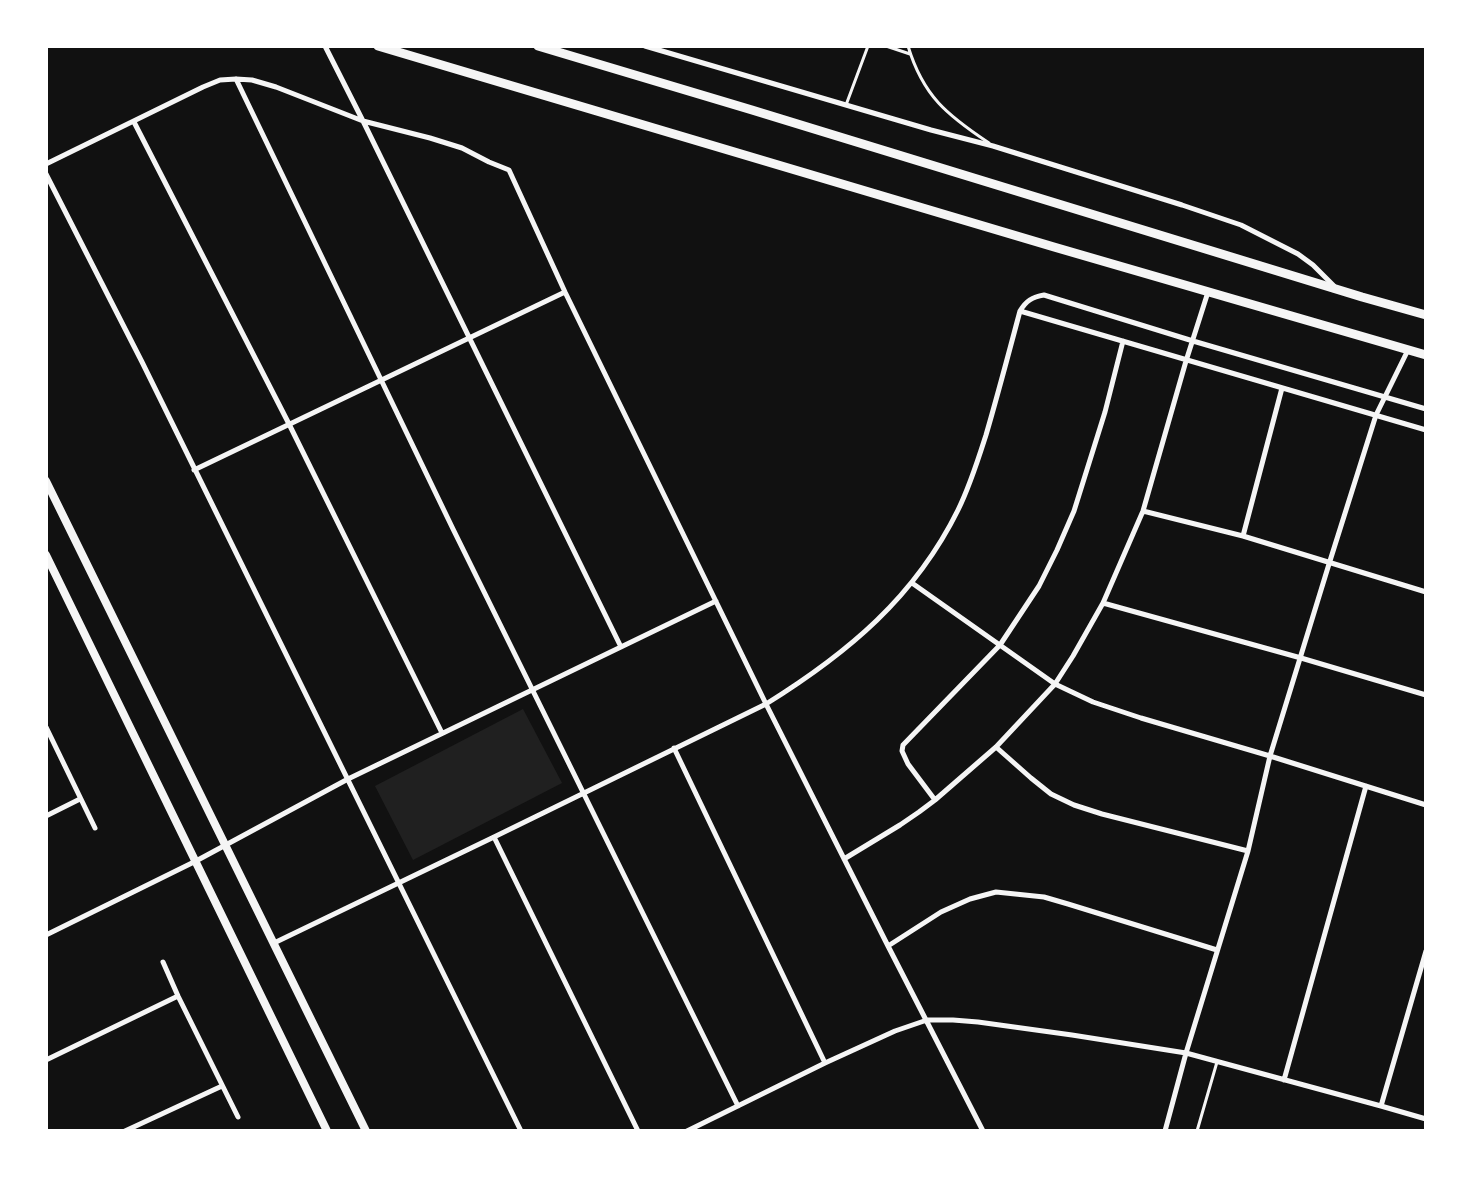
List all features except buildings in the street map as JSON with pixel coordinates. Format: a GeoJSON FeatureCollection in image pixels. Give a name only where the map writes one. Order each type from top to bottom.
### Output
{"type":"FeatureCollection","features":[{"type":"Feature","properties":{"kind":"main road"},"geometry":{"type":"LineString","coordinates":[[378,46],[1426,355]]}},
{"type":"Feature","properties":{"kind":"main road"},"geometry":{"type":"LineString","coordinates":[[538,46],[1426,315]]}},
{"type":"Feature","properties":{"kind":"street"},"geometry":{"type":"LineString","coordinates":[[325,46],[470,337],[621,647]]}},
{"type":"Feature","properties":{"kind":"street"},"geometry":{"type":"LineString","coordinates":[[646,46],[931,130],[993,146],[1241,225],[1298,254],[1313,265],[1337,289]]}},
{"type":"Feature","properties":{"kind":"street"},"geometry":{"type":"LineString","coordinates":[[236,79],[380,380],[738,1106]]}},
{"type":"Feature","properties":{"kind":"street"},"geometry":{"type":"LineString","coordinates":[[46,164],[203,87],[220,80],[236,79],[252,80],[276,87],[363,120],[462,148],[509,170],[565,292],[766,704],[984,1131]]}},
{"type":"Feature","properties":{"kind":"street"},"geometry":{"type":"LineString","coordinates":[[134,122],[289,424],[442,733]]}},
{"type":"Feature","properties":{"kind":"street"},"geometry":{"type":"LineString","coordinates":[[46,174],[142,362],[521,1131]]}},
{"type":"Feature","properties":{"kind":"street"},"geometry":{"type":"LineString","coordinates":[[194,470],[565,292]]}},
{"type":"Feature","properties":{"kind":"street"},"geometry":{"type":"LineString","coordinates":[[844,859],[900,825],[936,800],[996,747],[1055,684],[1087,634],[1103,603],[1144,511],[1186,360],[1208,292]]}},
{"type":"Feature","properties":{"kind":"street"},"geometry":{"type":"LineString","coordinates":[[274,943],[766,704],[803,681],[870,628],[912,583],[940,543],[959,508],[978,462],[1020,311],[1029,299],[1035,296],[1044,295],[1426,409]]}},
{"type":"Feature","properties":{"kind":"street"},"geometry":{"type":"LineString","coordinates":[[1020,311],[1426,430]]}},
{"type":"Feature","properties":{"kind":"street"},"geometry":{"type":"LineString","coordinates":[[936,800],[908,764],[902,751],[903,745],[1000,645],[1040,586],[1074,511],[1105,412],[1123,341]]}},
{"type":"Feature","properties":{"kind":"street"},"geometry":{"type":"LineString","coordinates":[[1165,1131],[1186,1053],[1248,851],[1270,756],[1329,564],[1376,415],[1408,350]]}},
{"type":"Feature","properties":{"kind":"street"},"geometry":{"type":"LineString","coordinates":[[1243,536],[1282,388]]}},
{"type":"Feature","properties":{"kind":"street"},"geometry":{"type":"LineString","coordinates":[[46,481],[366,1131]]}},
{"type":"Feature","properties":{"kind":"street"},"geometry":{"type":"LineString","coordinates":[[1144,511],[1243,536],[1329,564],[1426,592]]}},
{"type":"Feature","properties":{"kind":"street"},"geometry":{"type":"LineString","coordinates":[[46,556],[327,1131]]}},
{"type":"Feature","properties":{"kind":"street"},"geometry":{"type":"LineString","coordinates":[[912,583],[1055,684],[1093,702],[1133,716],[1270,756],[1426,805]]}},
{"type":"Feature","properties":{"kind":"street"},"geometry":{"type":"LineString","coordinates":[[46,935],[196,860],[348,779],[716,601]]}},
{"type":"Feature","properties":{"kind":"street"},"geometry":{"type":"LineString","coordinates":[[1103,603],[1301,658],[1426,696]]}},
{"type":"Feature","properties":{"kind":"street"},"geometry":{"type":"LineString","coordinates":[[46,727],[94,828]]}},
{"type":"Feature","properties":{"kind":"street"},"geometry":{"type":"LineString","coordinates":[[996,747],[1052,794],[1074,805],[1102,814],[1248,851]]}},
{"type":"Feature","properties":{"kind":"street"},"geometry":{"type":"LineString","coordinates":[[674,748],[825,1063]]}},
{"type":"Feature","properties":{"kind":"street"},"geometry":{"type":"LineString","coordinates":[[1284,1080],[1366,786]]}},
{"type":"Feature","properties":{"kind":"street"},"geometry":{"type":"LineString","coordinates":[[46,816],[80,799]]}},
{"type":"Feature","properties":{"kind":"street"},"geometry":{"type":"LineString","coordinates":[[494,837],[638,1131]]}},
{"type":"Feature","properties":{"kind":"street"},"geometry":{"type":"LineString","coordinates":[[888,946],[941,912],[970,899],[996,892],[1044,898],[1068,904],[1217,950]]}},
{"type":"Feature","properties":{"kind":"street"},"geometry":{"type":"LineString","coordinates":[[1381,1106],[1426,951]]}},
{"type":"Feature","properties":{"kind":"street"},"geometry":{"type":"LineString","coordinates":[[163,962],[238,1117]]}},
{"type":"Feature","properties":{"kind":"street"},"geometry":{"type":"LineString","coordinates":[[46,1060],[178,996]]}},
{"type":"Feature","properties":{"kind":"street"},"geometry":{"type":"LineString","coordinates":[[687,1131],[825,1063],[895,1031],[927,1020],[953,1020],[987,1024],[1186,1053],[1426,1119]]}},
{"type":"Feature","properties":{"kind":"street"},"geometry":{"type":"LineString","coordinates":[[125,1131],[222,1086]]}},
{"type":"Feature","properties":{"kind":"lane"},"geometry":{"type":"LineString","coordinates":[[846,105],[868,46]]}},
{"type":"Feature","properties":{"kind":"lane"},"geometry":{"type":"LineString","coordinates":[[886,46],[910,54]]}},
{"type":"Feature","properties":{"kind":"lane"},"geometry":{"type":"LineString","coordinates":[[908,46],[920,77],[940,105],[993,146]]}},
{"type":"Feature","properties":{"kind":"lane"},"geometry":{"type":"LineString","coordinates":[[1198,1131],[1217,1062]]}},
{"type":"Feature","properties":{"kind":"shaded area"},"geometry":{"type":"Polygon","coordinates":[[[523,709],[562,783],[413,860],[375,786],[523,709]]]}}]}
